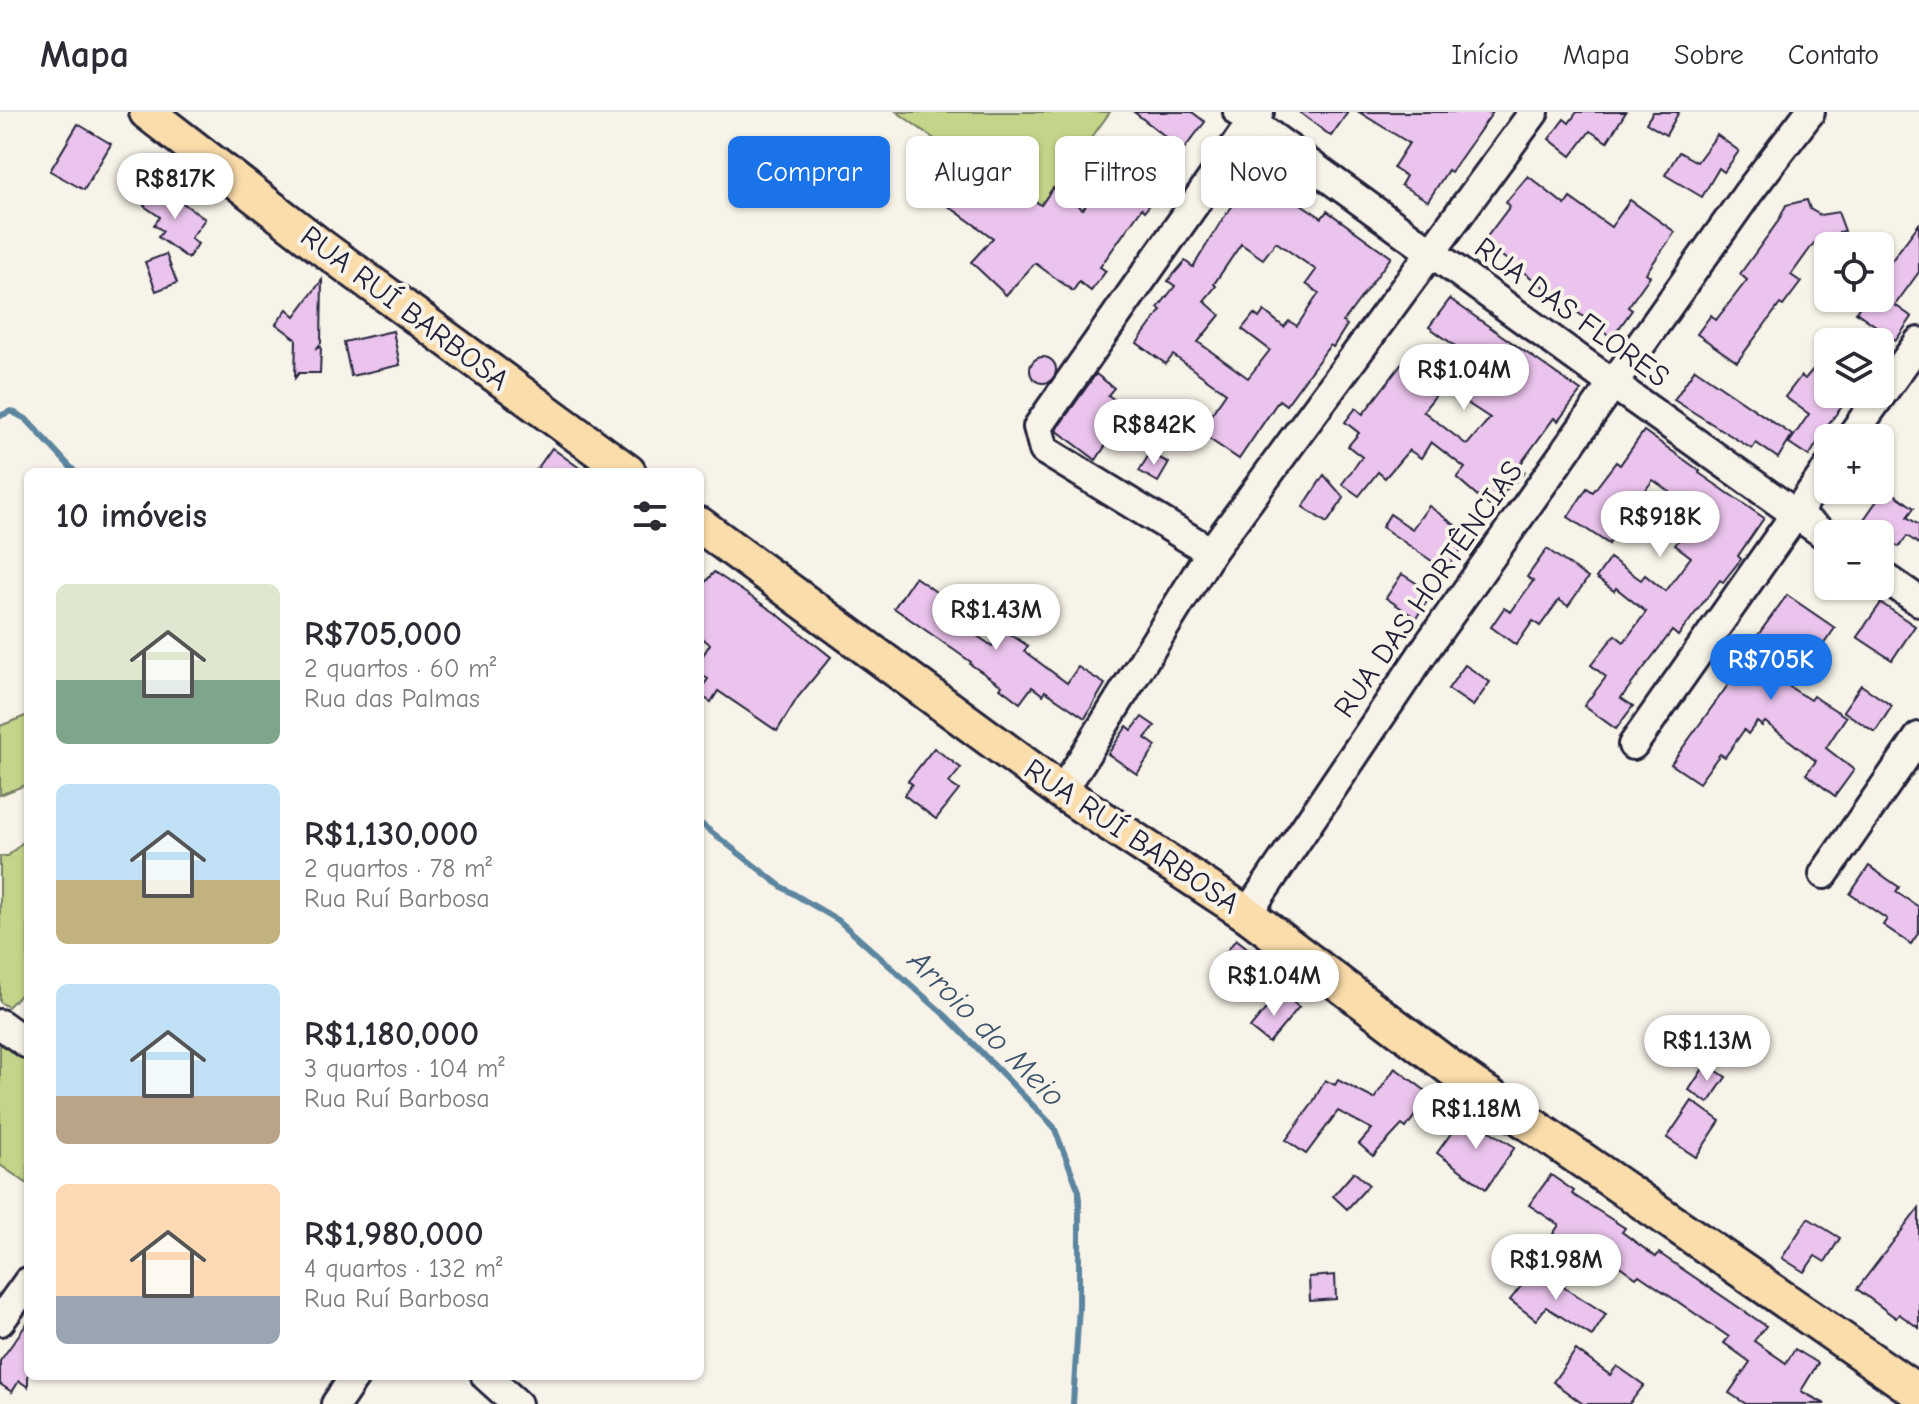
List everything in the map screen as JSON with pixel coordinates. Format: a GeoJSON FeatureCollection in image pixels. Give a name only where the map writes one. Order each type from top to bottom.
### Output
{"type":"FeatureCollection","features":[{"type":"Feature","properties":{"kind":"main road","name":"RUA RUÍ BARBOSA"},"geometry":{"type":"LineString","coordinates":[[147,112],[320,246],[623,468]]}},
{"type":"Feature","properties":{"kind":"main road","name":"RUA RUÍ BARBOSA"},"geometry":{"type":"LineString","coordinates":[[704,528],[1062,792],[1247,914],[1468,1081],[1919,1393]]}},
{"type":"Feature","properties":{"kind":"street"},"geometry":{"type":"LineString","coordinates":[[1062,792],[1211,552],[1534,112]]}},
{"type":"Feature","properties":{"kind":"street","name":"RUA DAS HORTÊNCIAS"},"geometry":{"type":"LineString","coordinates":[[1247,914],[1429,644],[1748,193],[1810,112]]}},
{"type":"Feature","properties":{"kind":"street"},"geometry":{"type":"LineString","coordinates":[[1211,552],[1044,450],[1038,427],[1250,115]]}},
{"type":"Feature","properties":{"kind":"street","name":"RUA DAS FLORES"},"geometry":{"type":"LineString","coordinates":[[1250,115],[1431,253],[1814,527]]}},
{"type":"Feature","properties":{"kind":"street"},"geometry":{"type":"LineString","coordinates":[[1860,424],[1919,342]]}},
{"type":"Feature","properties":{"kind":"street"},"geometry":{"type":"LineString","coordinates":[[1633,745],[1814,487]]}},
{"type":"Feature","properties":{"kind":"street"},"geometry":{"type":"LineString","coordinates":[[1894,584],[1919,601]]}},
{"type":"Feature","properties":{"kind":"street"},"geometry":{"type":"LineString","coordinates":[[1824,874],[1919,737]]}},
{"type":"Feature","properties":{"kind":"street"},"geometry":{"type":"LineString","coordinates":[[0,1024],[24,1041]]}},
{"type":"Feature","properties":{"kind":"street"},"geometry":{"type":"LineString","coordinates":[[3,1310],[24,1286]]}},
{"type":"Feature","properties":{"kind":"street"},"geometry":{"type":"LineString","coordinates":[[336,1404],[352,1380]]}},
{"type":"Feature","properties":{"kind":"street"},"geometry":{"type":"LineString","coordinates":[[490,1380],[517,1404]]}},
{"type":"Feature","properties":{"kind":"green space"},"geometry":{"type":"Polygon","coordinates":[[[897,112],[1110,112],[1093,136],[1055,136],[1055,188],[1037,213],[1030,208],[1039,208],[1039,136],[930,136],[897,112]]]}},
{"type":"Feature","properties":{"kind":"green space"},"geometry":{"type":"Polygon","coordinates":[[[24,717],[24,786],[0,795],[0,726],[24,717]]]}},
{"type":"Feature","properties":{"kind":"green space"},"geometry":{"type":"Polygon","coordinates":[[[24,841],[24,991],[8,1007],[0,1002],[0,856],[8,856],[24,841]]]}},
{"type":"Feature","properties":{"kind":"green space"},"geometry":{"type":"Polygon","coordinates":[[[0,1034],[24,1050],[24,1181],[0,1165],[0,1034]]]}},
{"type":"Feature","properties":{"kind":"building"},"geometry":{"type":"Polygon","coordinates":[[[1134,112],[1192,112],[1205,122],[1185,147],[1185,136],[1165,136],[1134,112]]]}},
{"type":"Feature","properties":{"kind":"building"},"geometry":{"type":"Polygon","coordinates":[[[1299,112],[1348,112],[1331,136],[1299,112]]]}},
{"type":"Feature","properties":{"kind":"building"},"geometry":{"type":"Polygon","coordinates":[[[1359,112],[1493,112],[1428,201],[1401,185],[1406,176],[1393,168],[1409,143],[1359,112]]]}},
{"type":"Feature","properties":{"kind":"building"},"geometry":{"type":"Polygon","coordinates":[[[1577,112],[1626,112],[1607,142],[1590,131],[1571,156],[1549,139],[1564,119],[1569,123],[1577,112]]]}},
{"type":"Feature","properties":{"kind":"building"},"geometry":{"type":"Polygon","coordinates":[[[1653,112],[1679,112],[1666,135],[1646,123],[1653,112]]]}},
{"type":"Feature","properties":{"kind":"building"},"geometry":{"type":"Polygon","coordinates":[[[78,124],[111,144],[84,190],[50,171],[78,124]]]}},
{"type":"Feature","properties":{"kind":"building"},"geometry":{"type":"Polygon","coordinates":[[[1717,135],[1739,151],[1724,172],[1719,168],[1702,197],[1665,175],[1679,152],[1697,162],[1717,135]]]}},
{"type":"Feature","properties":{"kind":"building"},"geometry":{"type":"Polygon","coordinates":[[[1528,176],[1565,205],[1570,198],[1611,227],[1630,200],[1675,232],[1646,273],[1650,276],[1628,307],[1632,310],[1612,338],[1483,242],[1510,206],[1506,202],[1528,176]]]}},
{"type":"Feature","properties":{"kind":"building"},"geometry":{"type":"Polygon","coordinates":[[[159,186],[205,219],[191,238],[198,244],[188,258],[158,237],[163,231],[154,225],[160,217],[144,206],[159,186]]]}},
{"type":"Feature","properties":{"kind":"building"},"geometry":{"type":"Polygon","coordinates":[[[1053,188],[1055,208],[1142,208],[1100,267],[1106,271],[1091,291],[1079,282],[1073,291],[1035,263],[1006,295],[971,262],[993,238],[951,208],[1039,208],[1039,204],[1041,205],[1053,188]]]}},
{"type":"Feature","properties":{"kind":"building"},"geometry":{"type":"Polygon","coordinates":[[[1807,200],[1810,209],[1820,215],[1838,212],[1845,231],[1814,232],[1814,243],[1791,275],[1801,282],[1783,306],[1780,304],[1737,362],[1697,334],[1711,315],[1716,320],[1747,280],[1740,274],[1779,220],[1786,205],[1807,200]]]}},
{"type":"Feature","properties":{"kind":"building"},"geometry":{"type":"Polygon","coordinates":[[[1231,208],[1307,208],[1322,218],[1327,211],[1391,257],[1343,322],[1347,325],[1333,347],[1330,345],[1286,405],[1279,400],[1239,459],[1199,432],[1226,393],[1173,355],[1166,364],[1137,343],[1175,286],[1168,281],[1185,261],[1193,267],[1231,208]],[[1276,242],[1263,259],[1241,244],[1204,301],[1220,315],[1198,342],[1248,378],[1270,350],[1242,329],[1254,314],[1259,318],[1264,311],[1284,327],[1289,321],[1297,326],[1319,293],[1306,284],[1316,270],[1276,242]]]}},
{"type":"Feature","properties":{"kind":"building"},"geometry":{"type":"Polygon","coordinates":[[[1919,224],[1919,272],[1895,305],[1912,317],[1896,340],[1894,328],[1879,328],[1856,312],[1894,312],[1894,257],[1919,224]]]}},
{"type":"Feature","properties":{"kind":"building"},"geometry":{"type":"Polygon","coordinates":[[[166,254],[177,283],[156,291],[145,262],[166,254]]]}},
{"type":"Feature","properties":{"kind":"building"},"geometry":{"type":"Polygon","coordinates":[[[322,280],[321,343],[317,348],[321,347],[320,373],[299,373],[295,378],[296,339],[276,324],[287,309],[295,316],[322,280]]]}},
{"type":"Feature","properties":{"kind":"building"},"geometry":{"type":"Polygon","coordinates":[[[1450,299],[1581,391],[1558,421],[1554,418],[1519,466],[1525,472],[1501,495],[1504,497],[1493,509],[1457,478],[1465,468],[1431,442],[1421,458],[1409,450],[1385,478],[1378,472],[1359,496],[1342,484],[1362,457],[1348,446],[1359,433],[1345,422],[1356,408],[1363,414],[1404,361],[1440,390],[1423,411],[1467,445],[1490,418],[1461,399],[1484,367],[1429,327],[1450,299]]]}},
{"type":"Feature","properties":{"kind":"building"},"geometry":{"type":"Polygon","coordinates":[[[393,331],[400,365],[351,376],[344,342],[393,331]]]}},
{"type":"Feature","properties":{"kind":"building"},"geometry":{"type":"Polygon","coordinates":[[[1043,357],[1052,361],[1056,370],[1052,379],[1043,383],[1034,379],[1030,370],[1034,361],[1043,357]]]}},
{"type":"Feature","properties":{"kind":"building"},"geometry":{"type":"Polygon","coordinates":[[[1814,368],[1814,408],[1841,408],[1828,424],[1814,424],[1814,448],[1809,456],[1789,443],[1809,414],[1785,397],[1801,376],[1805,379],[1814,368]]]}},
{"type":"Feature","properties":{"kind":"building"},"geometry":{"type":"Polygon","coordinates":[[[1695,369],[1792,435],[1778,458],[1756,443],[1752,449],[1674,400],[1695,369]]]}},
{"type":"Feature","properties":{"kind":"building"},"geometry":{"type":"Polygon","coordinates":[[[1096,374],[1114,388],[1108,395],[1129,410],[1096,460],[1056,430],[1096,374]]]}},
{"type":"Feature","properties":{"kind":"building"},"geometry":{"type":"Polygon","coordinates":[[[1644,431],[1764,518],[1738,556],[1741,559],[1723,582],[1720,580],[1678,636],[1672,631],[1621,698],[1633,706],[1616,729],[1584,706],[1606,677],[1591,665],[1615,635],[1624,642],[1646,612],[1616,588],[1614,591],[1596,578],[1610,558],[1641,580],[1645,575],[1665,591],[1691,557],[1675,545],[1696,518],[1680,508],[1684,502],[1653,480],[1609,544],[1568,517],[1587,488],[1593,492],[1616,462],[1620,465],[1644,431]]]}},
{"type":"Feature","properties":{"kind":"building"},"geometry":{"type":"Polygon","coordinates":[[[552,448],[580,468],[538,468],[552,448]]]}},
{"type":"Feature","properties":{"kind":"building"},"geometry":{"type":"Polygon","coordinates":[[[1150,453],[1169,463],[1158,482],[1139,471],[1150,453]]]}},
{"type":"Feature","properties":{"kind":"building"},"geometry":{"type":"Polygon","coordinates":[[[1324,475],[1344,498],[1327,523],[1303,507],[1324,475]]]}},
{"type":"Feature","properties":{"kind":"building"},"geometry":{"type":"Polygon","coordinates":[[[1894,494],[1914,508],[1907,517],[1919,525],[1919,544],[1907,536],[1899,547],[1894,544],[1894,520],[1863,520],[1875,504],[1894,504],[1894,494]]]}},
{"type":"Feature","properties":{"kind":"building"},"geometry":{"type":"Polygon","coordinates":[[[1429,506],[1471,537],[1445,570],[1382,527],[1390,514],[1412,529],[1429,506]]]}},
{"type":"Feature","properties":{"kind":"building"},"geometry":{"type":"Polygon","coordinates":[[[1547,549],[1588,578],[1568,606],[1559,600],[1540,626],[1533,621],[1516,645],[1491,627],[1504,608],[1511,612],[1533,581],[1527,577],[1547,549]]]}},
{"type":"Feature","properties":{"kind":"building"},"geometry":{"type":"Polygon","coordinates":[[[714,572],[777,614],[831,657],[798,697],[777,731],[718,691],[711,702],[704,698],[704,684],[708,679],[704,676],[704,654],[710,644],[704,640],[704,583],[714,572]]]}},
{"type":"Feature","properties":{"kind":"building"},"geometry":{"type":"Polygon","coordinates":[[[1402,574],[1430,592],[1416,618],[1386,598],[1402,574]]]}},
{"type":"Feature","properties":{"kind":"building"},"geometry":{"type":"Polygon","coordinates":[[[915,577],[970,616],[963,626],[992,646],[1004,630],[1028,646],[1024,651],[1067,683],[1078,667],[1105,684],[1085,718],[1045,691],[1043,695],[1032,687],[1020,703],[971,662],[894,608],[915,577]]]}},
{"type":"Feature","properties":{"kind":"building"},"geometry":{"type":"Polygon","coordinates":[[[1787,595],[1835,628],[1818,652],[1801,640],[1776,678],[1810,700],[1813,696],[1846,717],[1826,748],[1854,770],[1835,796],[1806,774],[1816,761],[1765,722],[1762,726],[1757,722],[1748,734],[1744,730],[1725,757],[1720,754],[1699,783],[1671,764],[1733,678],[1729,675],[1787,595]]]}},
{"type":"Feature","properties":{"kind":"building"},"geometry":{"type":"Polygon","coordinates":[[[1881,603],[1915,626],[1892,660],[1857,637],[1881,603]]]}},
{"type":"Feature","properties":{"kind":"building"},"geometry":{"type":"Polygon","coordinates":[[[1465,665],[1490,682],[1473,706],[1448,689],[1465,665]]]}},
{"type":"Feature","properties":{"kind":"building"},"geometry":{"type":"Polygon","coordinates":[[[1861,685],[1892,706],[1875,732],[1843,711],[1861,685]]]}},
{"type":"Feature","properties":{"kind":"building"},"geometry":{"type":"Polygon","coordinates":[[[1142,717],[1155,726],[1145,738],[1156,746],[1137,774],[1108,754],[1127,726],[1132,730],[1142,717]]]}},
{"type":"Feature","properties":{"kind":"building"},"geometry":{"type":"Polygon","coordinates":[[[934,748],[961,768],[949,783],[959,790],[936,819],[904,795],[912,784],[908,781],[934,748]]]}},
{"type":"Feature","properties":{"kind":"building"},"geometry":{"type":"Polygon","coordinates":[[[1869,866],[1899,887],[1896,892],[1919,907],[1919,932],[1911,944],[1883,925],[1887,919],[1850,894],[1869,866]]]}},
{"type":"Feature","properties":{"kind":"building"},"geometry":{"type":"Polygon","coordinates":[[[1236,939],[1265,962],[1254,976],[1225,954],[1236,939]]]}},
{"type":"Feature","properties":{"kind":"building"},"geometry":{"type":"Polygon","coordinates":[[[1280,992],[1299,1007],[1269,1043],[1250,1028],[1280,992]]]}},
{"type":"Feature","properties":{"kind":"building"},"geometry":{"type":"Polygon","coordinates":[[[1706,1064],[1726,1077],[1708,1103],[1689,1090],[1706,1064]]]}},
{"type":"Feature","properties":{"kind":"building"},"geometry":{"type":"Polygon","coordinates":[[[1395,1068],[1430,1094],[1406,1128],[1402,1125],[1373,1156],[1359,1144],[1372,1129],[1338,1111],[1306,1154],[1286,1140],[1325,1080],[1335,1085],[1338,1080],[1374,1099],[1395,1068]]]}},
{"type":"Feature","properties":{"kind":"building"},"geometry":{"type":"Polygon","coordinates":[[[1692,1101],[1720,1121],[1696,1157],[1667,1138],[1692,1101]]]}},
{"type":"Feature","properties":{"kind":"building"},"geometry":{"type":"Polygon","coordinates":[[[1464,1115],[1515,1147],[1486,1189],[1437,1153],[1464,1115]]]}},
{"type":"Feature","properties":{"kind":"building"},"geometry":{"type":"Polygon","coordinates":[[[1354,1172],[1369,1185],[1347,1209],[1333,1196],[1354,1172]]]}},
{"type":"Feature","properties":{"kind":"building"},"geometry":{"type":"Polygon","coordinates":[[[1551,1175],[1574,1191],[1572,1194],[1625,1228],[1622,1232],[1656,1257],[1659,1253],[1766,1326],[1754,1341],[1786,1363],[1795,1349],[1818,1363],[1801,1391],[1825,1404],[1746,1404],[1729,1393],[1750,1362],[1724,1343],[1729,1337],[1606,1256],[1602,1261],[1577,1244],[1574,1248],[1553,1234],[1559,1225],[1529,1205],[1551,1175]]]}},
{"type":"Feature","properties":{"kind":"building"},"geometry":{"type":"Polygon","coordinates":[[[1919,1208],[1919,1328],[1899,1314],[1896,1318],[1857,1289],[1919,1208]]]}},
{"type":"Feature","properties":{"kind":"building"},"geometry":{"type":"Polygon","coordinates":[[[1808,1218],[1840,1238],[1825,1262],[1815,1256],[1804,1272],[1782,1258],[1808,1218]]]}},
{"type":"Feature","properties":{"kind":"building"},"geometry":{"type":"Polygon","coordinates":[[[1538,1265],[1562,1286],[1606,1314],[1592,1336],[1546,1307],[1536,1320],[1510,1300],[1538,1265]]]}},
{"type":"Feature","properties":{"kind":"building"},"geometry":{"type":"Polygon","coordinates":[[[1335,1275],[1336,1299],[1310,1301],[1309,1277],[1335,1275]]]}},
{"type":"Feature","properties":{"kind":"building"},"geometry":{"type":"Polygon","coordinates":[[[24,1328],[24,1380],[28,1380],[28,1387],[19,1381],[12,1392],[0,1384],[0,1361],[24,1328]]]}},
{"type":"Feature","properties":{"kind":"building"},"geometry":{"type":"Polygon","coordinates":[[[1576,1350],[1610,1375],[1617,1366],[1644,1385],[1629,1404],[1583,1404],[1553,1382],[1576,1350]]]}},
{"type":"Feature","properties":{"kind":"waterway","name":"Arroio do Meio"},"geometry":{"type":"LineString","coordinates":[[0,416],[11,411],[26,419],[71,468]]}},
{"type":"Feature","properties":{"kind":"waterway","name":"Arroio do Meio"},"geometry":{"type":"LineString","coordinates":[[704,826],[782,887],[838,920],[947,1017],[1054,1127],[1079,1191],[1079,1306],[1073,1404]]}}]}
